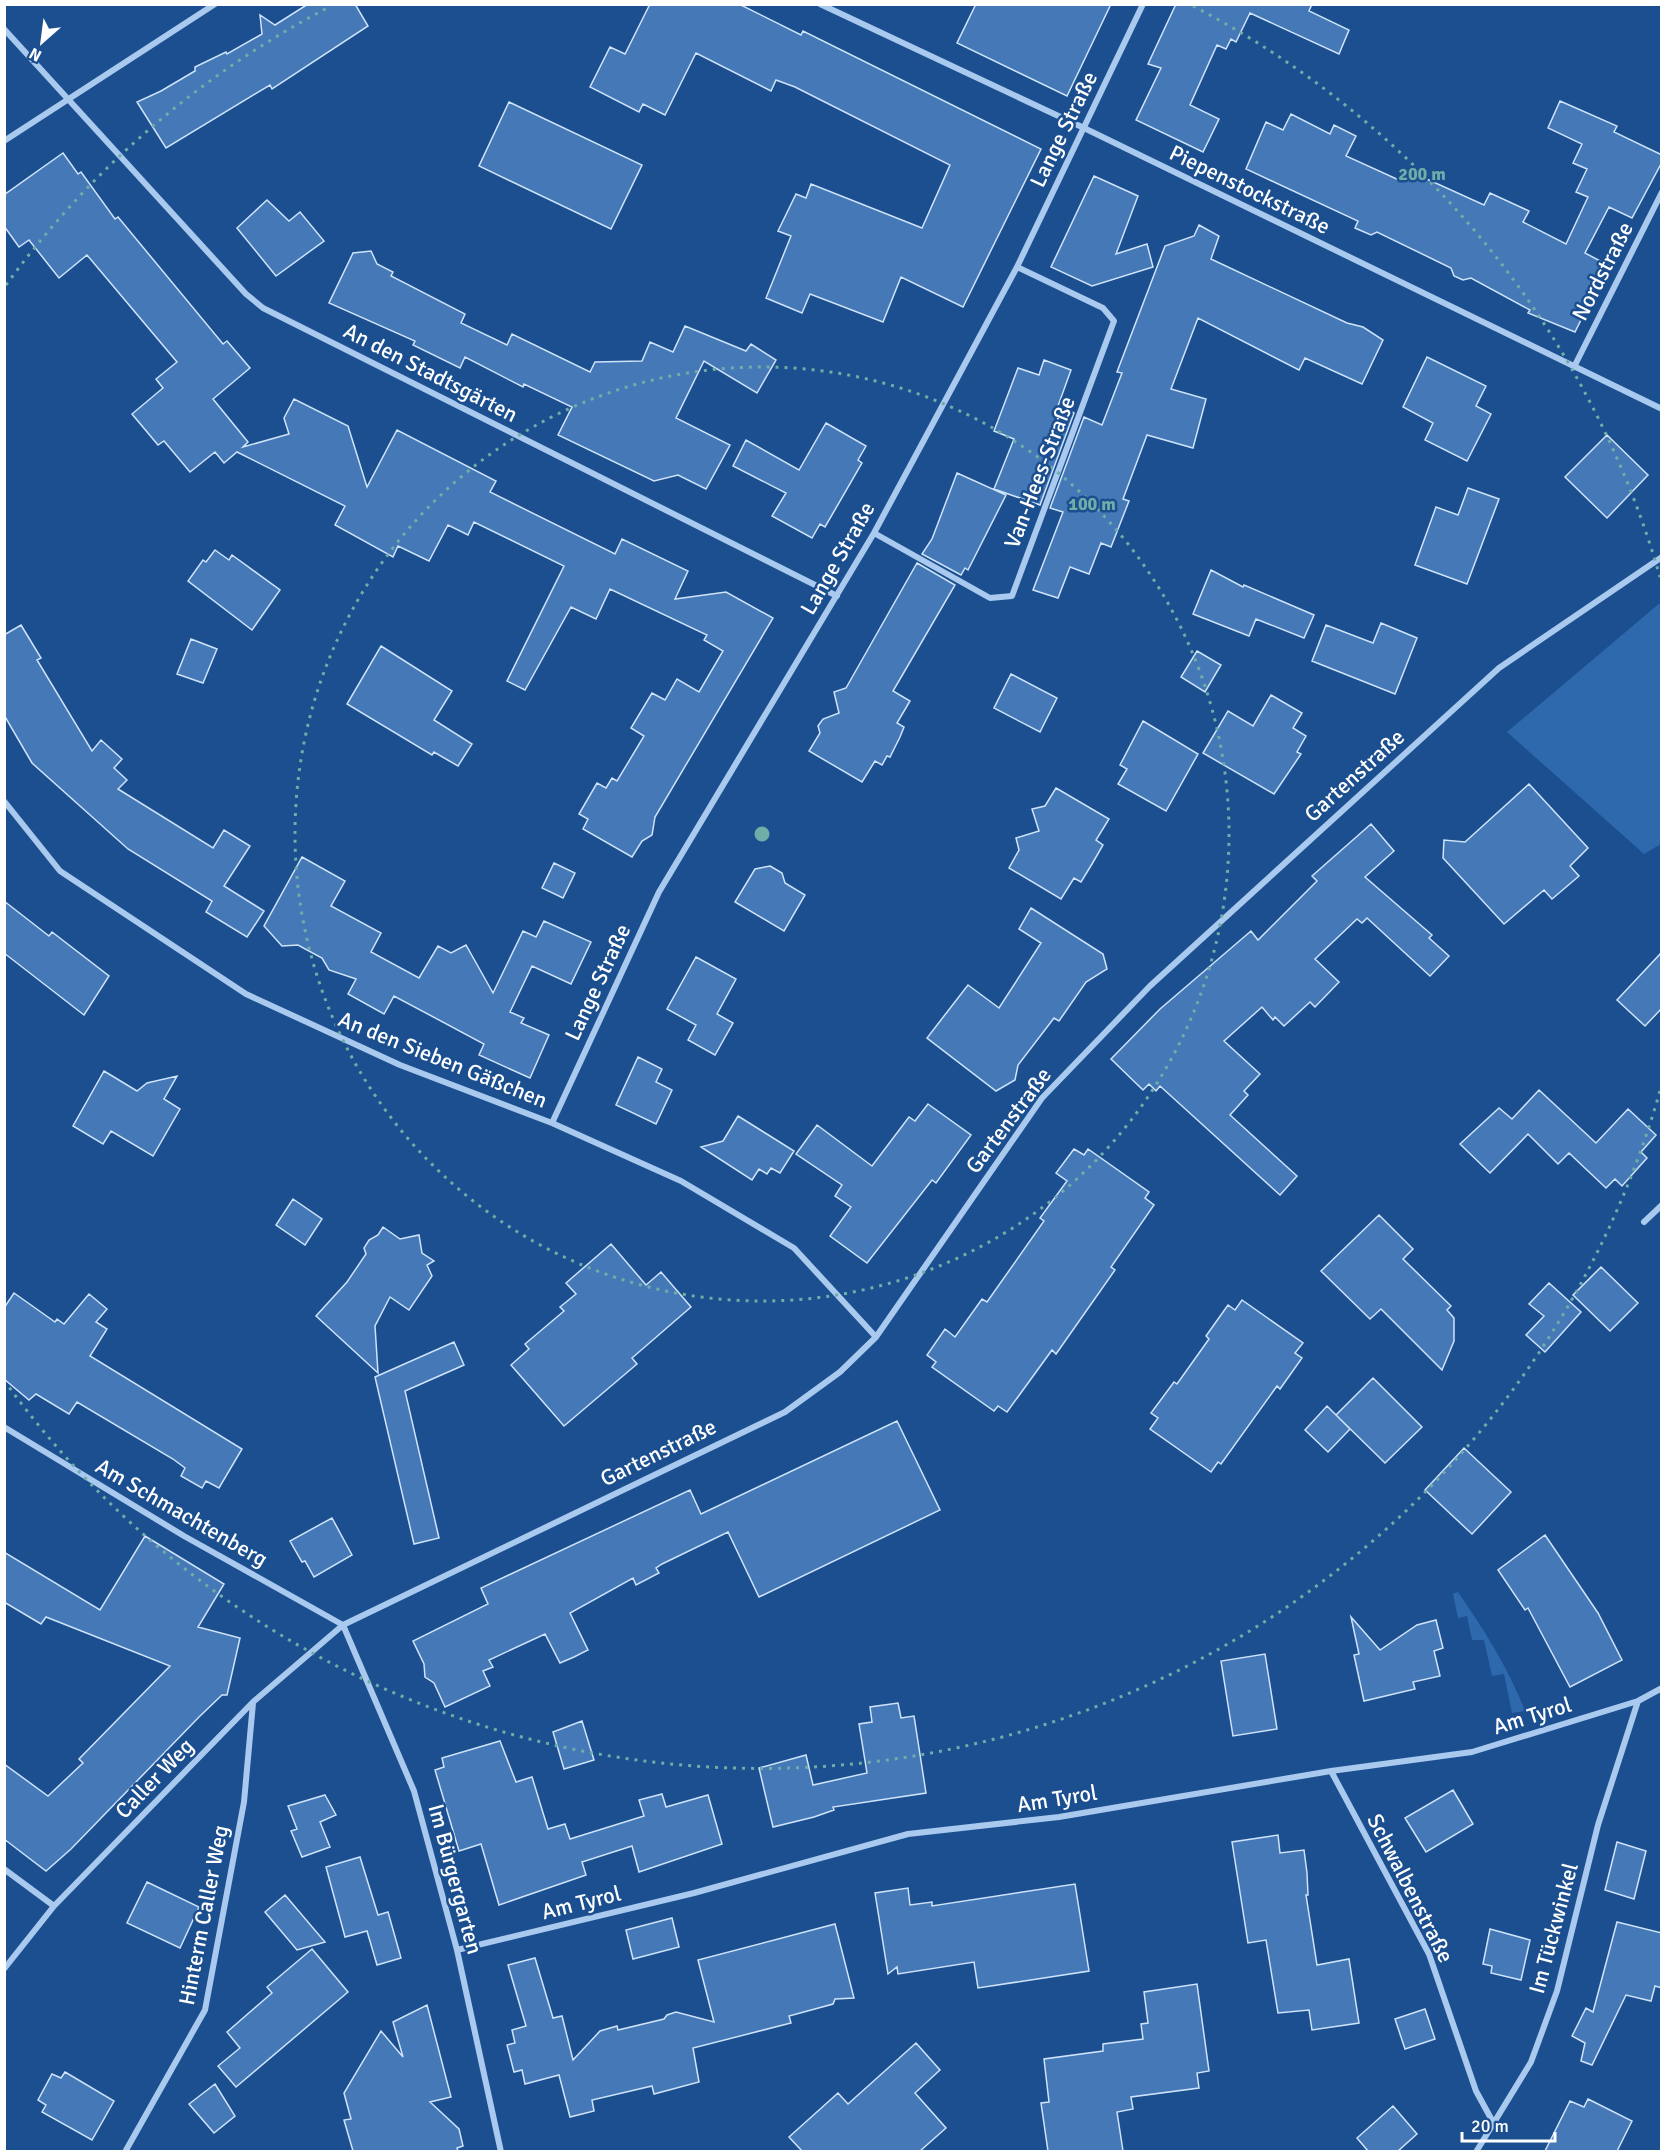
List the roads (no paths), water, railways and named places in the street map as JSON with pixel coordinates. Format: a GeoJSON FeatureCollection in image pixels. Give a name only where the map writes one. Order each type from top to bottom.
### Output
{"type":"FeatureCollection","features":[{"type":"Feature","properties":{"kind":"street"},"geometry":{"type":"LineString","coordinates":[[4,141],[215,4]]}},
{"type":"Feature","properties":{"kind":"street","name":"Piepenstockstraße"},"geometry":{"type":"LineString","coordinates":[[820,4],[1084,128],[1662,409]]}},
{"type":"Feature","properties":{"kind":"street","name":"Lange Straße"},"geometry":{"type":"LineString","coordinates":[[552,1123],[659,892],[874,533],[1017,267],[1143,4]]}},
{"type":"Feature","properties":{"kind":"street","name":"An den Stadtsgärten"},"geometry":{"type":"LineString","coordinates":[[4,28],[246,294],[263,308],[837,596]]}},
{"type":"Feature","properties":{"kind":"street","name":"Nordstraße"},"geometry":{"type":"LineString","coordinates":[[1574,367],[1662,192]]}},
{"type":"Feature","properties":{"kind":"street","name":"Van-Hees-Straße"},"geometry":{"type":"LineString","coordinates":[[874,533],[990,598],[1012,596],[1114,321],[1103,308],[1017,267]]}},
{"type":"Feature","properties":{"kind":"street","name":"Gartenstraße"},"geometry":{"type":"LineString","coordinates":[[344,1625],[785,1412],[840,1372],[876,1337],[1042,1098],[1150,986],[1499,668],[1662,557]]}},
{"type":"Feature","properties":{"kind":"street","name":"An den Sieben Gäßchen"},"geometry":{"type":"LineString","coordinates":[[4,801],[60,871],[246,994],[400,1065],[552,1123],[681,1181],[794,1248],[876,1337]]}},
{"type":"Feature","properties":{"kind":"street"},"geometry":{"type":"LineString","coordinates":[[1644,1222],[1662,1204]]}},
{"type":"Feature","properties":{"kind":"street","name":"Am Schmachtenberg"},"geometry":{"type":"LineString","coordinates":[[4,1427],[184,1536],[344,1625]]}},
{"type":"Feature","properties":{"kind":"street","name":"Caller Weg"},"geometry":{"type":"LineString","coordinates":[[4,1969],[54,1906],[253,1702],[344,1625]]}},
{"type":"Feature","properties":{"kind":"street","name":"Im Bürgergarten"},"geometry":{"type":"LineString","coordinates":[[344,1625],[414,1791],[457,1950],[501,2151]]}},
{"type":"Feature","properties":{"kind":"street","name":"Am Tyrol"},"geometry":{"type":"LineString","coordinates":[[457,1950],[694,1893],[908,1834],[1059,1817],[1331,1771],[1472,1752],[1638,1701],[1662,1688]]}},
{"type":"Feature","properties":{"kind":"street","name":"Im Tückwinkel"},"geometry":{"type":"LineString","coordinates":[[1476,2151],[1531,2062],[1557,1991],[1598,1825],[1638,1701]]}},
{"type":"Feature","properties":{"kind":"street","name":"Hinterm Caller Weg"},"geometry":{"type":"LineString","coordinates":[[125,2151],[206,2010],[244,1802],[253,1702]]}},
{"type":"Feature","properties":{"kind":"street","name":"Schwalbenstraße"},"geometry":{"type":"LineString","coordinates":[[1331,1771],[1429,1954],[1476,2091],[1494,2124]]}},
{"type":"Feature","properties":{"kind":"street"},"geometry":{"type":"LineString","coordinates":[[4,1869],[54,1906]]}}]}
